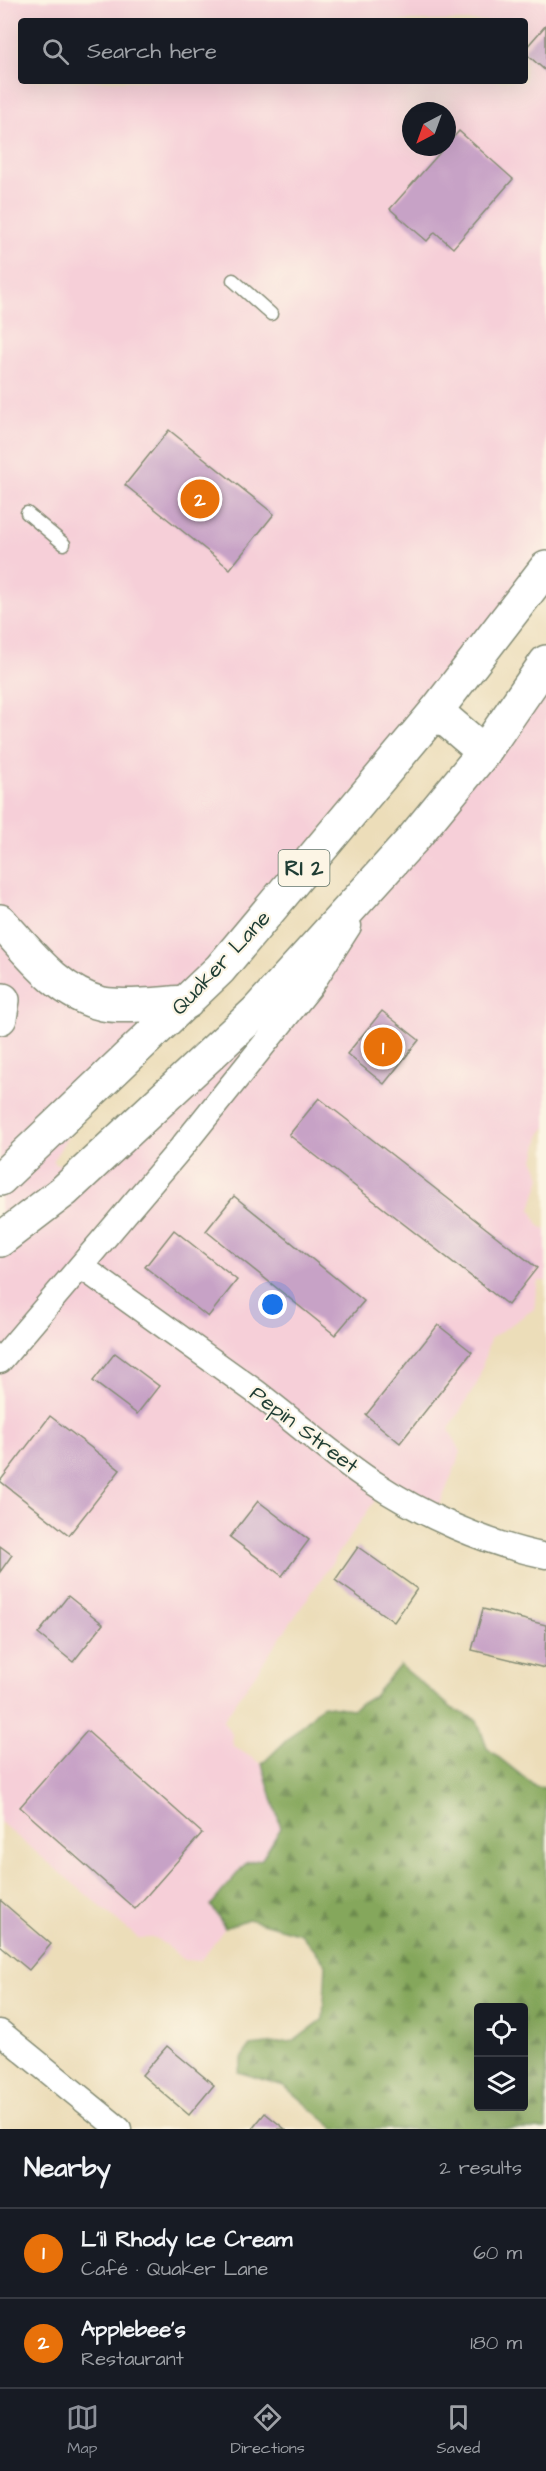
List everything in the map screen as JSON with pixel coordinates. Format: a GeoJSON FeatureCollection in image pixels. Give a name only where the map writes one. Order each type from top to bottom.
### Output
{"type":"FeatureCollection","features":[{"type":"Feature","properties":{"kind":"main road","name":"Quaker Lane"},"geometry":{"type":"LineString","coordinates":[[0,1179],[187,1002],[232,955],[436,711],[546,568]]}},
{"type":"Feature","properties":{"kind":"main road","name":"RI 2"},"geometry":{"type":"LineString","coordinates":[[0,1240],[64,1191],[257,1011],[383,874],[484,752],[546,662]]}},
{"type":"Feature","properties":{"kind":"main road"},"geometry":{"type":"LineString","coordinates":[[436,711],[484,752]]}},
{"type":"Feature","properties":{"kind":"main road"},"geometry":{"type":"LineString","coordinates":[[0,921],[43,970],[71,990],[104,1004],[187,1002]]}},
{"type":"Feature","properties":{"kind":"street"},"geometry":{"type":"LineString","coordinates":[[0,1360],[82,1267],[310,987],[383,874]]}},
{"type":"Feature","properties":{"kind":"street","name":"Pepin Street"},"geometry":{"type":"LineString","coordinates":[[82,1267],[256,1392],[371,1481],[419,1508],[466,1529],[515,1550],[546,1556]]}},
{"type":"Feature","properties":{"kind":"street"},"geometry":{"type":"LineString","coordinates":[[0,2032],[119,2129]]}},
{"type":"Feature","properties":{"kind":"lane"},"geometry":{"type":"LineString","coordinates":[[232,280],[271,314]]}},
{"type":"Feature","properties":{"kind":"lane"},"geometry":{"type":"LineString","coordinates":[[27,513],[64,544]]}},
{"type":"Feature","properties":{"kind":"shaded area"},"geometry":{"type":"Polygon","coordinates":[[[0,0],[546,0],[546,566],[85,1109],[54,1159],[55,1164],[66,1164],[127,1135],[224,1038],[546,659],[546,1127],[541,1133],[534,1160],[541,1177],[531,1209],[539,1226],[546,1230],[546,1281],[538,1281],[534,1309],[490,1339],[478,1382],[449,1429],[461,1452],[437,1512],[380,1493],[223,1721],[232,1734],[233,1746],[262,1764],[281,1828],[262,1859],[211,1905],[225,1928],[200,1961],[184,1960],[156,1938],[138,1938],[0,1822],[0,0]]]}},
{"type":"Feature","properties":{"kind":"green space"},"geometry":{"type":"Polygon","coordinates":[[[400,1665],[453,1709],[477,1720],[487,1748],[536,1787],[546,1788],[546,2129],[335,2129],[284,2086],[238,2072],[244,2054],[250,2046],[294,2041],[323,2019],[326,1964],[301,1934],[248,1919],[225,1928],[211,1905],[246,1863],[262,1859],[281,1828],[262,1764],[323,1705],[352,1709],[374,1696],[400,1665]]]}},
{"type":"Feature","properties":{"kind":"building"},"geometry":{"type":"Polygon","coordinates":[[[546,25],[546,71],[528,56],[528,46],[546,25]]]}},
{"type":"Feature","properties":{"kind":"building"},"geometry":{"type":"Polygon","coordinates":[[[459,131],[513,179],[453,248],[435,232],[427,241],[390,209],[437,156],[456,156],[456,134],[459,131]]]}},
{"type":"Feature","properties":{"kind":"building"},"geometry":{"type":"Polygon","coordinates":[[[169,430],[274,514],[230,569],[125,485],[169,430]]]}},
{"type":"Feature","properties":{"kind":"building"},"geometry":{"type":"Polygon","coordinates":[[[382,1011],[419,1040],[384,1084],[347,1054],[382,1011]]]}},
{"type":"Feature","properties":{"kind":"building"},"geometry":{"type":"Polygon","coordinates":[[[319,1098],[537,1268],[508,1305],[289,1135],[319,1098]]]}},
{"type":"Feature","properties":{"kind":"building"},"geometry":{"type":"Polygon","coordinates":[[[234,1196],[364,1301],[335,1335],[206,1231],[234,1196]]]}},
{"type":"Feature","properties":{"kind":"building"},"geometry":{"type":"Polygon","coordinates":[[[174,1230],[237,1280],[208,1317],[145,1267],[174,1230]]]}},
{"type":"Feature","properties":{"kind":"building"},"geometry":{"type":"Polygon","coordinates":[[[438,1325],[472,1352],[400,1443],[366,1415],[438,1325]]]}},
{"type":"Feature","properties":{"kind":"building"},"geometry":{"type":"Polygon","coordinates":[[[115,1353],[159,1386],[137,1414],[93,1381],[115,1353]]]}},
{"type":"Feature","properties":{"kind":"building"},"geometry":{"type":"Polygon","coordinates":[[[50,1416],[120,1470],[69,1535],[0,1481],[50,1416]]]}},
{"type":"Feature","properties":{"kind":"building"},"geometry":{"type":"Polygon","coordinates":[[[258,1501],[309,1540],[282,1576],[230,1537],[258,1501]]]}},
{"type":"Feature","properties":{"kind":"building"},"geometry":{"type":"Polygon","coordinates":[[[0,1546],[12,1555],[0,1572],[0,1546]]]}},
{"type":"Feature","properties":{"kind":"building"},"geometry":{"type":"Polygon","coordinates":[[[358,1547],[417,1589],[394,1622],[335,1580],[358,1547]]]}},
{"type":"Feature","properties":{"kind":"building"},"geometry":{"type":"Polygon","coordinates":[[[68,1596],[103,1624],[73,1662],[38,1634],[68,1596]]]}},
{"type":"Feature","properties":{"kind":"building"},"geometry":{"type":"Polygon","coordinates":[[[483,1609],[546,1625],[545,1668],[472,1650],[483,1609]]]}},
{"type":"Feature","properties":{"kind":"building"},"geometry":{"type":"Polygon","coordinates":[[[87,1731],[202,1833],[135,1909],[20,1807],[87,1731]]]}},
{"type":"Feature","properties":{"kind":"building"},"geometry":{"type":"Polygon","coordinates":[[[0,1900],[51,1944],[29,1970],[0,1946],[0,1900]]]}},
{"type":"Feature","properties":{"kind":"building"},"geometry":{"type":"Polygon","coordinates":[[[167,2046],[214,2085],[189,2115],[142,2075],[167,2046]]]}},
{"type":"Feature","properties":{"kind":"building"},"geometry":{"type":"Polygon","coordinates":[[[265,2113],[285,2129],[252,2129],[265,2113]]]}},
{"type":"Feature","properties":{"kind":"place","name":"Applebee's"},"geometry":{"type":"Point","coordinates":[200,499]}},
{"type":"Feature","properties":{"kind":"place","name":"L'il Rhody Ice Cream"},"geometry":{"type":"Point","coordinates":[383,1047]}}]}
